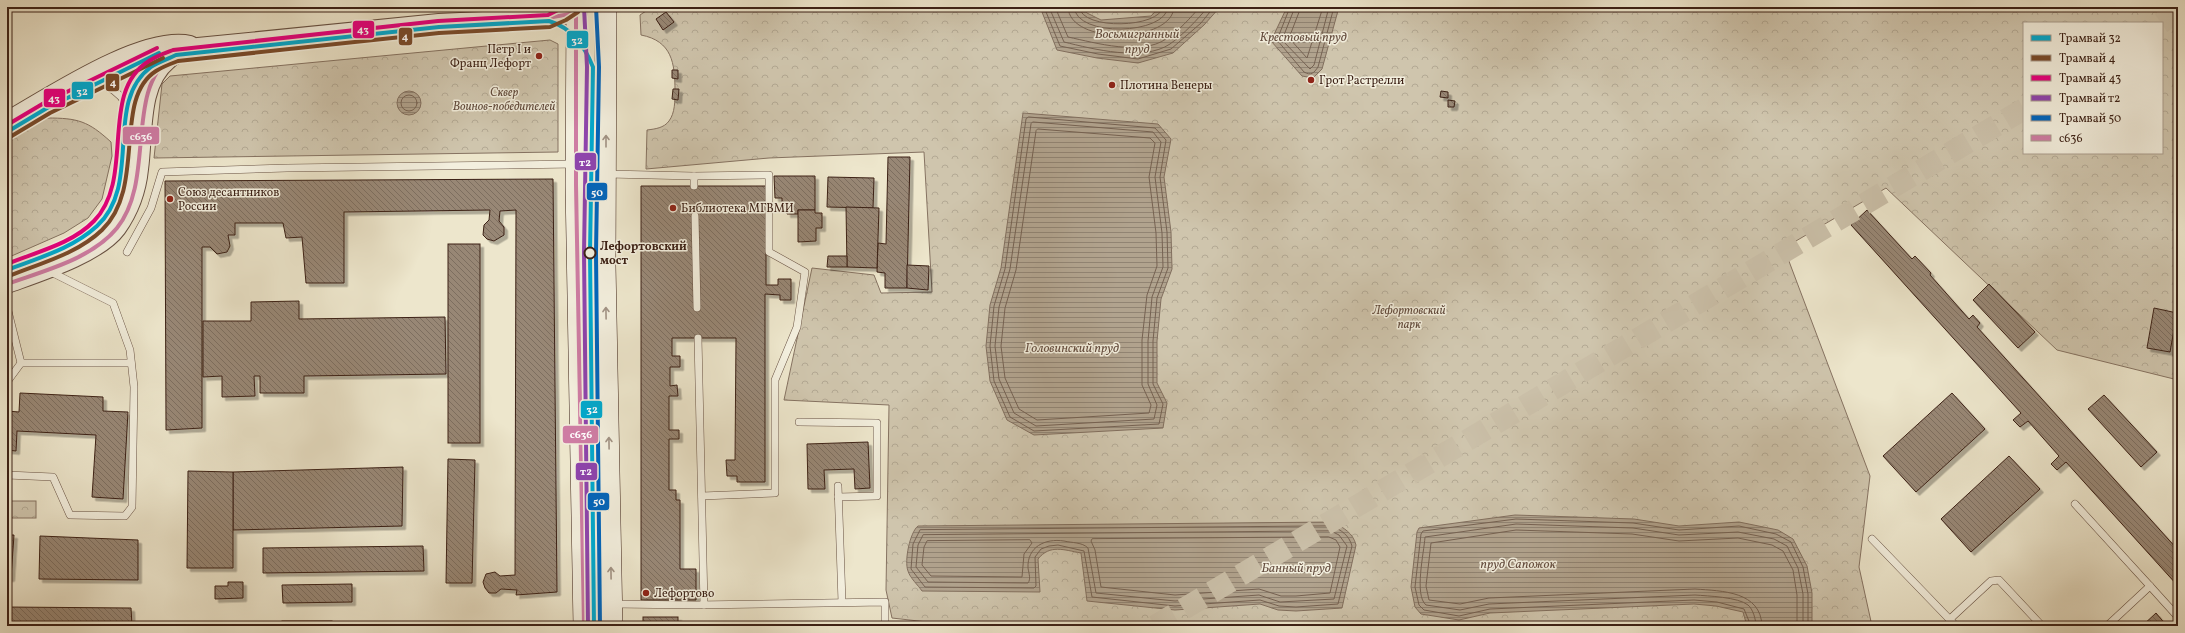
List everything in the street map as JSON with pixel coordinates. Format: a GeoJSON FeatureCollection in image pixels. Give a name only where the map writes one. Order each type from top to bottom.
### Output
{"type":"FeatureCollection","features":[{"type":"Feature","properties":{"kind":"main road"},"geometry":{"type":"LineString","coordinates":[[606,7],[606,174],[612,626]]}},
{"type":"Feature","properties":{"kind":"main road"},"geometry":{"type":"LineString","coordinates":[[583,9],[576,164],[584,626]]}},
{"type":"Feature","properties":{"kind":"street"},"geometry":{"type":"LineString","coordinates":[[7,284],[46,270],[82,253],[101,242],[116,229],[128,210],[139,170],[145,112],[155,75],[173,56],[198,48],[439,23],[547,18],[583,9]]}},
{"type":"Feature","properties":{"kind":"street"},"geometry":{"type":"LineString","coordinates":[[7,121],[90,75],[132,54],[156,47],[183,44],[198,48]]}},
{"type":"Feature","properties":{"kind":"lane"},"geometry":{"type":"LineString","coordinates":[[90,75],[118,92],[127,105],[132,122],[139,170]]}},
{"type":"Feature","properties":{"kind":"lane"},"geometry":{"type":"LineString","coordinates":[[127,252],[151,208],[162,172],[287,168],[576,164]]}},
{"type":"Feature","properties":{"kind":"lane"},"geometry":{"type":"LineString","coordinates":[[606,174],[694,176],[769,175],[769,252],[805,272],[797,327],[775,380],[775,493],[702,496]]}},
{"type":"Feature","properties":{"kind":"lane"},"geometry":{"type":"LineString","coordinates":[[694,176],[694,186]]}},
{"type":"Feature","properties":{"kind":"lane"},"geometry":{"type":"LineString","coordinates":[[695,216],[697,308]]}},
{"type":"Feature","properties":{"kind":"lane"},"geometry":{"type":"LineString","coordinates":[[7,475],[53,477],[70,515],[125,516],[132,507],[134,387],[130,350],[112,303],[46,270]]}},
{"type":"Feature","properties":{"kind":"lane"},"geometry":{"type":"LineString","coordinates":[[7,307],[21,363]]}},
{"type":"Feature","properties":{"kind":"lane"},"geometry":{"type":"LineString","coordinates":[[698,338],[704,605]]}},
{"type":"Feature","properties":{"kind":"lane"},"geometry":{"type":"LineString","coordinates":[[21,363],[131,363]]}},
{"type":"Feature","properties":{"kind":"lane"},"geometry":{"type":"LineString","coordinates":[[7,382],[21,363]]}},
{"type":"Feature","properties":{"kind":"lane"},"geometry":{"type":"LineString","coordinates":[[799,422],[877,423],[877,496],[838,497]]}},
{"type":"Feature","properties":{"kind":"lane"},"geometry":{"type":"LineString","coordinates":[[838,486],[842,602]]}},
{"type":"Feature","properties":{"kind":"lane"},"geometry":{"type":"LineString","coordinates":[[2075,504],[2178,617]]}},
{"type":"Feature","properties":{"kind":"lane"},"geometry":{"type":"LineString","coordinates":[[1872,539],[1956,626]]}},
{"type":"Feature","properties":{"kind":"lane"},"geometry":{"type":"LineString","coordinates":[[1950,619],[1995,579],[1999,580],[2042,626]]}},
{"type":"Feature","properties":{"kind":"lane"},"geometry":{"type":"LineString","coordinates":[[2107,626],[2150,586]]}},
{"type":"Feature","properties":{"kind":"lane"},"geometry":{"type":"LineString","coordinates":[[611,604],[704,605],[885,602],[885,626]]}},
{"type":"Feature","properties":{"kind":"green space","name":"Лефортовский парк"},"geometry":{"type":"Polygon","coordinates":[[[652,7],[2178,7],[2178,380],[2057,350],[1886,188],[1784,248],[1870,476],[1859,567],[1872,626],[962,626],[892,618],[886,590],[889,405],[784,400],[812,268],[874,275],[881,293],[932,292],[924,152],[769,158],[646,169],[647,130],[662,127],[671,118],[675,103],[675,81],[670,55],[665,48],[659,42],[641,35],[640,15],[652,7]]]}},
{"type":"Feature","properties":{"kind":"green space","name":"Сквер Воинов-победителей"},"geometry":{"type":"Polygon","coordinates":[[[550,40],[558,44],[558,152],[154,158],[162,84],[170,76],[550,40]]]}},
{"type":"Feature","properties":{"kind":"green space"},"geometry":{"type":"Polygon","coordinates":[[[47,118],[67,119],[82,122],[96,129],[111,142],[112,156],[102,199],[88,218],[64,233],[7,258],[7,140],[47,118]]]}},
{"type":"Feature","properties":{"kind":"green space"},"geometry":{"type":"Polygon","coordinates":[[[7,501],[36,501],[36,518],[7,518],[7,501]]]}},
{"type":"Feature","properties":{"kind":"water","name":"Восьмигранный пруд"},"geometry":{"type":"Polygon","coordinates":[[[1040,7],[1082,7],[1087,13],[1101,20],[1151,16],[1160,7],[1220,7],[1204,25],[1173,53],[1138,63],[1097,58],[1057,50],[1040,7]]]}},
{"type":"Feature","properties":{"kind":"water","name":"Крестовый пруд"},"geometry":{"type":"Polygon","coordinates":[[[1287,7],[1339,7],[1322,69],[1313,78],[1302,76],[1271,41],[1287,7]]]}},
{"type":"Feature","properties":{"kind":"water"},"geometry":{"type":"Polygon","coordinates":[[[409,91],[414,92],[420,98],[420,108],[414,114],[409,115],[404,114],[398,108],[397,103],[398,98],[404,92],[409,91]]]}},
{"type":"Feature","properties":{"kind":"water","name":"Головинский пруд"},"geometry":{"type":"Polygon","coordinates":[[[1023,113],[1158,124],[1171,139],[1164,177],[1171,232],[1172,269],[1161,299],[1157,341],[1157,383],[1167,403],[1163,428],[1034,435],[1007,420],[990,381],[986,346],[990,305],[1001,268],[1023,113]]]}},
{"type":"Feature","properties":{"kind":"water","name":"пруд Сапожок"},"geometry":{"type":"Polygon","coordinates":[[[1515,515],[1634,519],[1679,526],[1739,522],[1778,530],[1793,539],[1807,566],[1812,593],[1812,626],[1747,626],[1743,612],[1716,606],[1694,604],[1490,613],[1459,620],[1421,614],[1415,607],[1411,587],[1417,532],[1419,528],[1515,515]]]}},
{"type":"Feature","properties":{"kind":"water","name":"Банный пруд"},"geometry":{"type":"Polygon","coordinates":[[[1333,522],[1353,537],[1356,545],[1342,608],[1296,611],[1278,610],[1260,604],[1175,610],[1087,601],[1081,553],[1058,549],[1047,551],[1038,559],[1040,592],[922,591],[910,576],[907,566],[907,554],[910,540],[912,534],[918,526],[1333,522]]]}},
{"type":"Feature","properties":{"kind":"building"},"geometry":{"type":"Polygon","coordinates":[[[666,12],[674,22],[663,30],[656,19],[666,12]]]}},
{"type":"Feature","properties":{"kind":"building"},"geometry":{"type":"Polygon","coordinates":[[[672,70],[678,70],[678,79],[672,78],[672,70]]]}},
{"type":"Feature","properties":{"kind":"building"},"geometry":{"type":"Polygon","coordinates":[[[673,89],[679,89],[678,100],[672,99],[673,89]]]}},
{"type":"Feature","properties":{"kind":"building"},"geometry":{"type":"Polygon","coordinates":[[[1441,91],[1448,92],[1448,98],[1440,97],[1441,91]]]}},
{"type":"Feature","properties":{"kind":"building"},"geometry":{"type":"Polygon","coordinates":[[[1448,100],[1455,101],[1454,107],[1448,107],[1448,100]]]}},
{"type":"Feature","properties":{"kind":"building"},"geometry":{"type":"Polygon","coordinates":[[[888,157],[910,157],[907,288],[885,288],[885,273],[877,272],[878,243],[886,244],[888,157]]]}},
{"type":"Feature","properties":{"kind":"building"},"geometry":{"type":"Polygon","coordinates":[[[774,176],[815,176],[815,210],[798,210],[798,214],[787,214],[787,205],[782,205],[782,198],[775,198],[774,176]]]}},
{"type":"Feature","properties":{"kind":"building"},"geometry":{"type":"Polygon","coordinates":[[[828,177],[874,178],[873,208],[827,207],[828,177]]]}},
{"type":"Feature","properties":{"kind":"building"},"geometry":{"type":"Polygon","coordinates":[[[553,179],[557,592],[516,595],[517,590],[501,589],[496,593],[489,593],[483,582],[486,574],[495,572],[500,576],[515,575],[516,210],[500,211],[499,221],[504,227],[504,235],[494,241],[487,239],[483,235],[484,225],[489,220],[490,210],[344,212],[344,283],[306,283],[302,237],[286,238],[283,223],[235,223],[235,235],[228,235],[230,246],[227,252],[217,254],[210,247],[202,247],[202,428],[166,430],[165,181],[553,179]]]}},
{"type":"Feature","properties":{"kind":"building"},"geometry":{"type":"Polygon","coordinates":[[[641,186],[766,186],[766,285],[778,285],[778,279],[791,279],[791,300],[780,300],[780,295],[765,294],[765,482],[737,482],[737,476],[727,476],[726,460],[735,460],[736,338],[672,338],[672,356],[680,356],[680,367],[670,367],[670,386],[677,385],[678,396],[669,396],[669,430],[679,430],[679,439],[669,439],[669,490],[676,490],[676,500],[680,500],[680,569],[696,569],[696,600],[641,600],[641,186]]]}},
{"type":"Feature","properties":{"kind":"building"},"geometry":{"type":"Polygon","coordinates":[[[846,207],[879,208],[877,268],[847,267],[846,207]]]}},
{"type":"Feature","properties":{"kind":"building"},"geometry":{"type":"Polygon","coordinates":[[[798,210],[815,210],[815,213],[822,213],[822,228],[816,228],[816,241],[798,242],[798,210]]]}},
{"type":"Feature","properties":{"kind":"building"},"geometry":{"type":"Polygon","coordinates":[[[1867,210],[1912,259],[1915,256],[1931,273],[1930,275],[1969,319],[1973,315],[1980,323],[1977,327],[2178,550],[2178,586],[2066,462],[2057,470],[2051,464],[2059,456],[2028,421],[2020,427],[2013,420],[2021,413],[1851,225],[1867,210]]]}},
{"type":"Feature","properties":{"kind":"building"},"geometry":{"type":"Polygon","coordinates":[[[448,244],[480,244],[480,443],[448,443],[448,244]]]}},
{"type":"Feature","properties":{"kind":"building"},"geometry":{"type":"Polygon","coordinates":[[[828,256],[847,256],[847,267],[827,267],[828,256]]]}},
{"type":"Feature","properties":{"kind":"building"},"geometry":{"type":"Polygon","coordinates":[[[907,265],[929,266],[928,290],[907,288],[907,265]]]}},
{"type":"Feature","properties":{"kind":"building"},"geometry":{"type":"Polygon","coordinates":[[[1989,284],[2035,332],[2018,348],[1973,300],[1989,284]]]}},
{"type":"Feature","properties":{"kind":"building"},"geometry":{"type":"Polygon","coordinates":[[[299,301],[299,319],[445,317],[446,374],[304,376],[304,393],[260,393],[260,376],[254,376],[255,396],[222,397],[222,376],[203,377],[203,321],[251,321],[251,302],[299,301]]]}},
{"type":"Feature","properties":{"kind":"building"},"geometry":{"type":"Polygon","coordinates":[[[2154,308],[2177,313],[2170,352],[2147,348],[2154,308]]]}},
{"type":"Feature","properties":{"kind":"building"},"geometry":{"type":"Polygon","coordinates":[[[20,393],[103,397],[103,411],[128,412],[123,499],[92,497],[96,435],[17,431],[16,451],[7,450],[7,411],[19,412],[20,393]]]}},
{"type":"Feature","properties":{"kind":"building"},"geometry":{"type":"Polygon","coordinates":[[[1952,393],[1985,429],[1916,492],[1883,456],[1952,393]]]}},
{"type":"Feature","properties":{"kind":"building"},"geometry":{"type":"Polygon","coordinates":[[[2104,395],[2157,452],[2141,467],[2088,409],[2104,395]]]}},
{"type":"Feature","properties":{"kind":"building"},"geometry":{"type":"Polygon","coordinates":[[[868,442],[870,488],[855,489],[854,469],[824,470],[825,489],[808,489],[807,444],[868,442]]]}},
{"type":"Feature","properties":{"kind":"building"},"geometry":{"type":"Polygon","coordinates":[[[2009,456],[2040,489],[1971,552],[1941,519],[2009,456]]]}},
{"type":"Feature","properties":{"kind":"building"},"geometry":{"type":"Polygon","coordinates":[[[448,459],[475,460],[472,583],[446,583],[448,459]]]}},
{"type":"Feature","properties":{"kind":"building"},"geometry":{"type":"Polygon","coordinates":[[[403,467],[402,526],[233,530],[233,472],[403,467]]]}},
{"type":"Feature","properties":{"kind":"building"},"geometry":{"type":"Polygon","coordinates":[[[188,471],[233,472],[233,568],[187,568],[188,471]]]}},
{"type":"Feature","properties":{"kind":"building"},"geometry":{"type":"Polygon","coordinates":[[[7,535],[14,535],[11,578],[7,578],[7,535]]]}},
{"type":"Feature","properties":{"kind":"building"},"geometry":{"type":"Polygon","coordinates":[[[40,536],[138,540],[138,580],[39,579],[40,536]]]}},
{"type":"Feature","properties":{"kind":"building"},"geometry":{"type":"Polygon","coordinates":[[[423,546],[424,571],[263,573],[263,548],[423,546]]]}},
{"type":"Feature","properties":{"kind":"building"},"geometry":{"type":"Polygon","coordinates":[[[228,582],[243,582],[243,598],[215,599],[215,586],[228,586],[228,582]]]}},
{"type":"Feature","properties":{"kind":"building"},"geometry":{"type":"Polygon","coordinates":[[[352,584],[352,602],[283,603],[282,585],[352,584]]]}},
{"type":"Feature","properties":{"kind":"building"},"geometry":{"type":"Polygon","coordinates":[[[7,607],[131,608],[132,626],[7,626],[7,607]]]}},
{"type":"Feature","properties":{"kind":"building"},"geometry":{"type":"Polygon","coordinates":[[[2156,613],[2167,626],[2142,626],[2156,613]]]}},
{"type":"Feature","properties":{"kind":"building"},"geometry":{"type":"Polygon","coordinates":[[[643,617],[678,617],[678,626],[643,626],[643,617]]]}},
{"type":"Feature","properties":{"kind":"building"},"geometry":{"type":"Polygon","coordinates":[[[282,621],[332,621],[332,626],[282,626],[282,621]]]}},
{"type":"Feature","properties":{"kind":"tunnel"},"geometry":{"type":"LineString","coordinates":[[2162,22],[2178,11]]}},
{"type":"Feature","properties":{"kind":"tunnel"},"geometry":{"type":"LineString","coordinates":[[1155,626],[2023,110]]}},
{"type":"Feature","properties":{"kind":"tram line","name":"43"},"geometry":{"type":"LineString","coordinates":[[7,264],[64,242],[75,236],[94,221],[106,203],[113,182],[120,114],[125,93],[134,75],[149,61],[158,56],[173,50],[438,21],[548,15],[564,7]]}},
{"type":"Feature","properties":{"kind":"tram line","name":"т2"},"geometry":{"type":"LineString","coordinates":[[584,7],[587,67],[584,253],[588,626]]}},
{"type":"Feature","properties":{"kind":"tram line","name":"50"},"geometry":{"type":"LineString","coordinates":[[596,7],[599,67],[596,253],[600,626]]}},
{"type":"Feature","properties":{"kind":"tram line","name":"4"},"geometry":{"type":"LineString","coordinates":[[9,276],[70,252],[102,230],[115,212],[123,191],[127,168],[131,122],[135,102],[143,84],[156,71],[163,67],[178,61],[439,33],[550,27],[566,20],[578,12]]}},
{"type":"Feature","properties":{"kind":"tram line","name":"32"},"geometry":{"type":"LineString","coordinates":[[7,270],[43,257],[77,241],[97,226],[111,209],[118,188],[122,166],[125,122],[129,101],[137,82],[151,67],[176,55],[439,27],[549,21],[564,28],[576,38],[586,52],[593,67],[590,253],[594,626]]}},
{"type":"Feature","properties":{"kind":"tram line","name":"43"},"geometry":{"type":"LineString","coordinates":[[7,125],[44,103],[157,48]]}},
{"type":"Feature","properties":{"kind":"tram line","name":"32"},"geometry":{"type":"LineString","coordinates":[[7,132],[47,108],[159,53]]}},
{"type":"Feature","properties":{"kind":"tram line","name":"4"},"geometry":{"type":"LineString","coordinates":[[10,137],[50,113],[163,58]]}},
{"type":"Feature","properties":{"kind":"transit line","name":"с636"},"geometry":{"type":"LineString","coordinates":[[7,284],[51,269],[81,256],[107,239],[117,228],[129,208],[135,186],[144,113],[149,90],[157,71],[172,56],[178,53],[198,47],[439,23],[547,18],[576,13],[576,185],[584,626]]}},
{"type":"Feature","properties":{"kind":"place","name":"Петр I и Франц Лефорт"},"geometry":{"type":"Point","coordinates":[539,56]}},
{"type":"Feature","properties":{"kind":"place","name":"Грот Растрелли"},"geometry":{"type":"Point","coordinates":[1311,80]}},
{"type":"Feature","properties":{"kind":"place","name":"Плотина Венеры"},"geometry":{"type":"Point","coordinates":[1112,85]}},
{"type":"Feature","properties":{"kind":"place","name":"Союз десантников России"},"geometry":{"type":"Point","coordinates":[170,199]}},
{"type":"Feature","properties":{"kind":"place","name":"Библиотека МГВМИ"},"geometry":{"type":"Point","coordinates":[673,208]}},
{"type":"Feature","properties":{"kind":"place","name":"Лефортовский мост"},"geometry":{"type":"Point","coordinates":[590,253]}},
{"type":"Feature","properties":{"kind":"place","name":"Лефортово"},"geometry":{"type":"Point","coordinates":[646,593]}}]}
